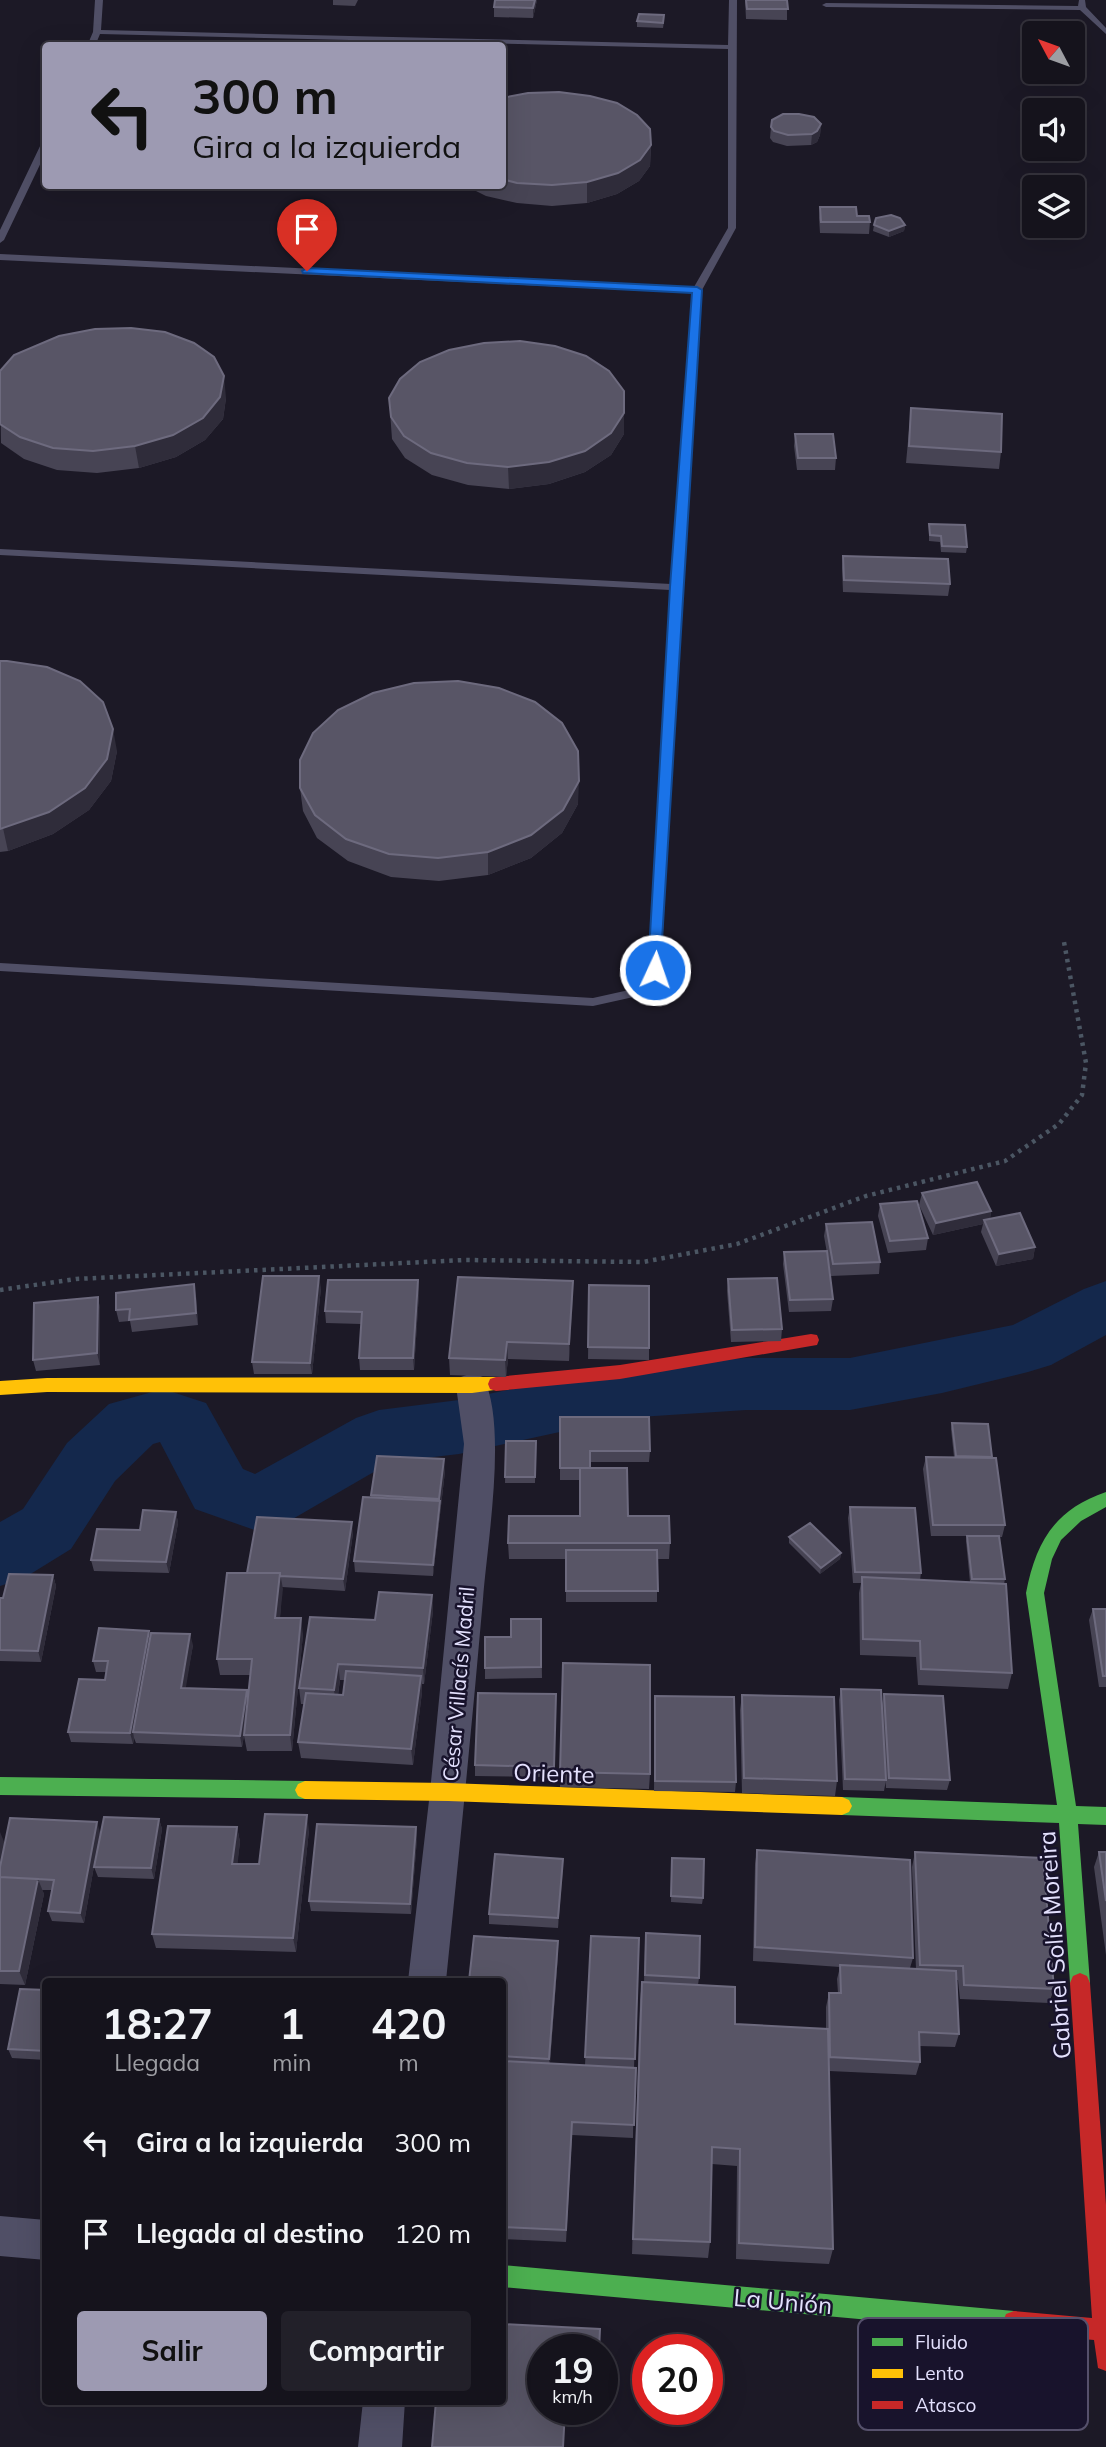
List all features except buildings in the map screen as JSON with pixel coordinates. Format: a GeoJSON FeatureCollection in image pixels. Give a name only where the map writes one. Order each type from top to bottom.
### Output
{"type":"FeatureCollection","features":[{"type":"Feature","properties":{"kind":"street"},"geometry":{"type":"LineString","coordinates":[[0,1388],[47,1385],[473,1397],[811,1340]]}},
{"type":"Feature","properties":{"kind":"street","name":"César Villacís Madril"},"geometry":{"type":"LineString","coordinates":[[426,1978],[448,1792],[480,1444],[473,1397]]}},
{"type":"Feature","properties":{"kind":"street","name":"Gabriel Solís Moreira"},"geometry":{"type":"LineString","coordinates":[[1106,1499],[1078,1512],[1052,1532],[1041,1559],[1035,1593],[1068,1816],[1106,2360]]}},
{"type":"Feature","properties":{"kind":"street","name":"Oriente"},"geometry":{"type":"LineString","coordinates":[[0,1786],[448,1792],[1106,1816]]}},
{"type":"Feature","properties":{"kind":"street"},"geometry":{"type":"LineString","coordinates":[[0,2236],[42,2240]]}},
{"type":"Feature","properties":{"kind":"street","name":"La Unión"},"geometry":{"type":"LineString","coordinates":[[506,2276],[971,2318]]}},
{"type":"Feature","properties":{"kind":"street"},"geometry":{"type":"LineString","coordinates":[[380,2447],[384,2405]]}},
{"type":"Feature","properties":{"kind":"lane"},"geometry":{"type":"LineString","coordinates":[[93,42],[97,32],[101,0]]}},
{"type":"Feature","properties":{"kind":"lane"},"geometry":{"type":"LineString","coordinates":[[0,967],[593,1002],[642,991],[655,970],[676,587],[697,290],[732,228],[733,0]]}},
{"type":"Feature","properties":{"kind":"lane"},"geometry":{"type":"LineString","coordinates":[[826,5],[1082,4],[1106,32]]}},
{"type":"Feature","properties":{"kind":"lane"},"geometry":{"type":"LineString","coordinates":[[97,32],[732,47]]}},
{"type":"Feature","properties":{"kind":"lane"},"geometry":{"type":"LineString","coordinates":[[0,240],[42,151]]}},
{"type":"Feature","properties":{"kind":"lane"},"geometry":{"type":"LineString","coordinates":[[0,257],[697,290]]}},
{"type":"Feature","properties":{"kind":"lane"},"geometry":{"type":"LineString","coordinates":[[0,552],[676,587]]}},
{"type":"Feature","properties":{"kind":"path"},"geometry":{"type":"LineString","coordinates":[[0,1290],[76,1279],[465,1260],[643,1262],[737,1244],[866,1196],[1005,1161],[1059,1124],[1082,1095],[1086,1063],[1064,942]]}},
{"type":"Feature","properties":{"kind":"waterway"},"geometry":{"type":"LineString","coordinates":[[0,1557],[47,1529],[91,1462],[132,1423],[163,1415],[183,1422],[219,1489],[260,1504],[379,1437],[459,1427],[624,1392],[746,1384],[850,1384],[1028,1347],[1106,1306]]}},
{"type":"Feature","properties":{"kind":"traffic: fast"},"geometry":{"type":"LineString","coordinates":[[1080,1983],[1068,1816],[1035,1593],[1043,1559],[1055,1535],[1075,1516],[1106,1499]]}},
{"type":"Feature","properties":{"kind":"traffic: fast"},"geometry":{"type":"LineString","coordinates":[[0,1786],[305,1790]]}},
{"type":"Feature","properties":{"kind":"traffic: fast"},"geometry":{"type":"LineString","coordinates":[[842,1806],[1106,1816]]}},
{"type":"Feature","properties":{"kind":"traffic: fast"},"geometry":{"type":"LineString","coordinates":[[506,2276],[969,2318]]}},
{"type":"Feature","properties":{"kind":"traffic: slow"},"geometry":{"type":"LineString","coordinates":[[0,1388],[47,1385],[496,1384]]}},
{"type":"Feature","properties":{"kind":"traffic: slow"},"geometry":{"type":"LineString","coordinates":[[305,1790],[448,1792],[842,1806]]}},
{"type":"Feature","properties":{"kind":"traffic: jam"},"geometry":{"type":"LineString","coordinates":[[496,1384],[620,1372],[811,1340]]}},
{"type":"Feature","properties":{"kind":"traffic: jam"},"geometry":{"type":"LineString","coordinates":[[1080,1983],[1106,2360]]}},
{"type":"Feature","properties":{"kind":"traffic: jam"},"geometry":{"type":"LineString","coordinates":[[1088,2328],[1106,2330]]}},
{"type":"Feature","properties":{"kind":"route"},"geometry":{"type":"LineString","coordinates":[[307,271],[697,290],[676,587],[655,970]]}}]}
